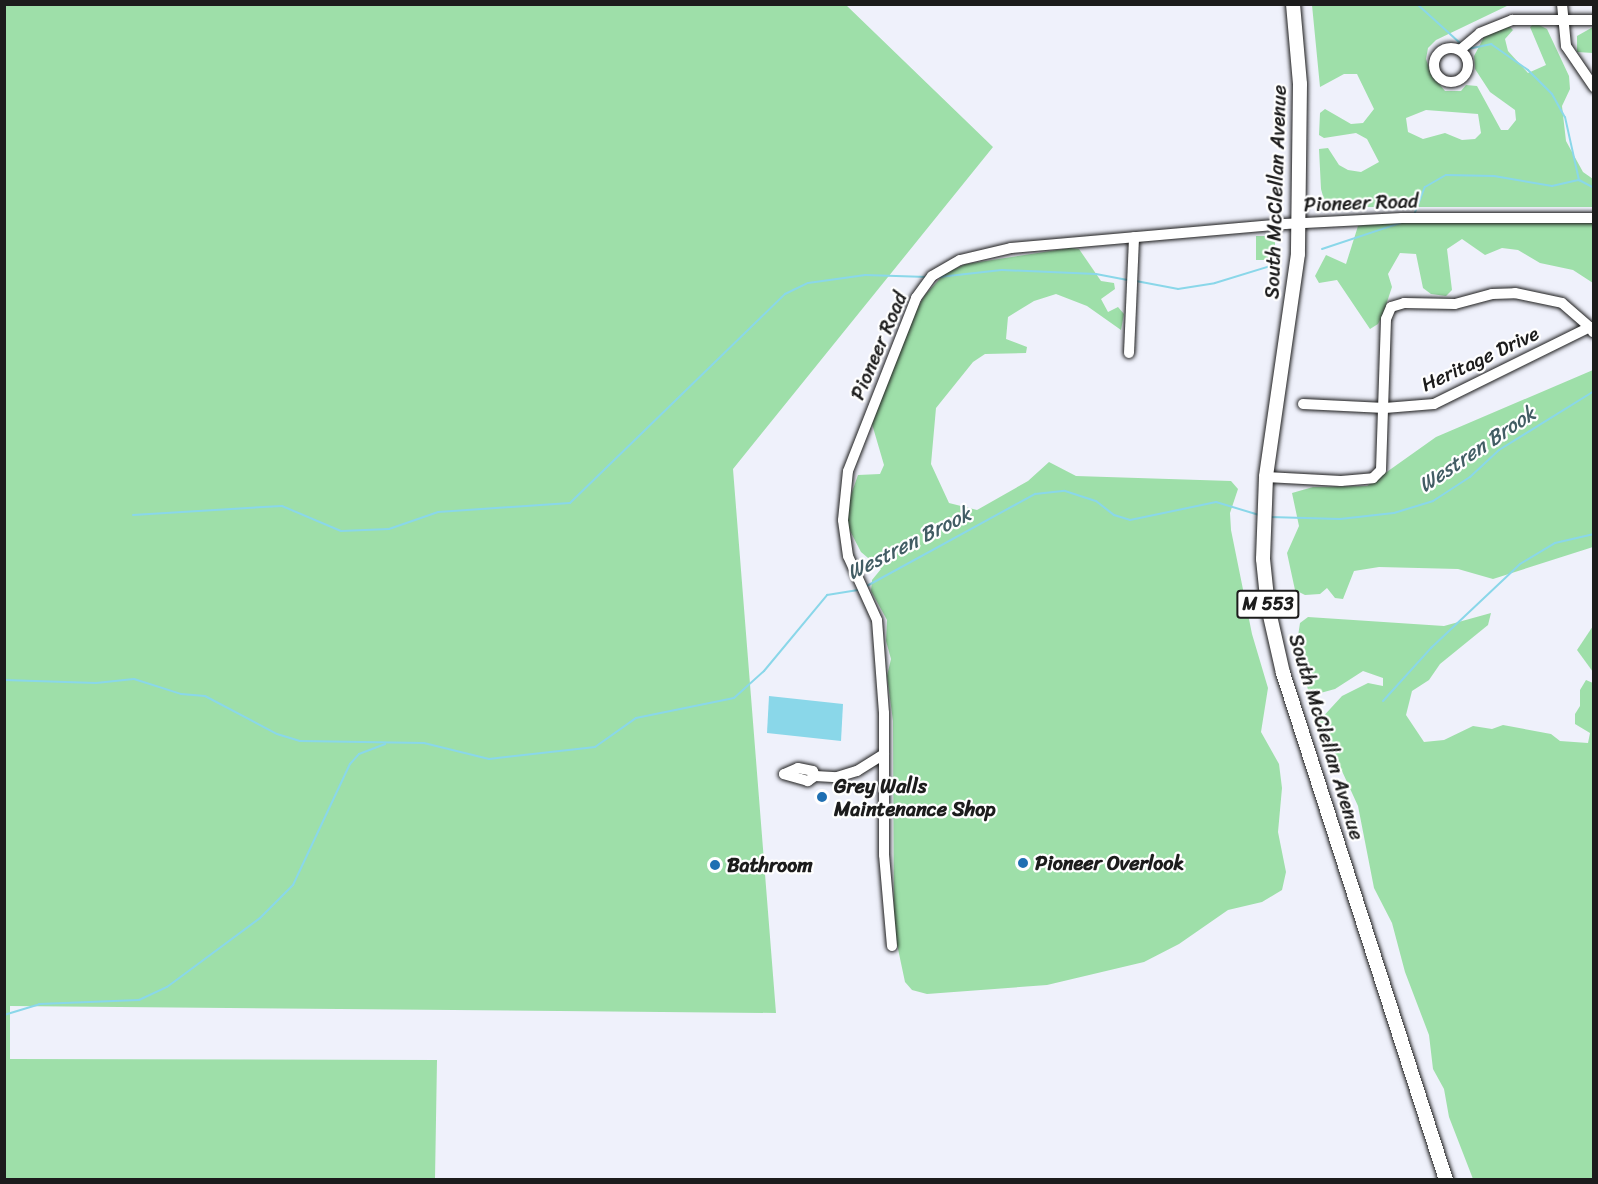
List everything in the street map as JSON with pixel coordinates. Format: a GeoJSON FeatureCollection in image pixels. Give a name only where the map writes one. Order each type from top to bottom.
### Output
{"type":"FeatureCollection","features":[{"type":"Feature","properties":{"kind":"main road","name":"South McClellan Avenue"},"geometry":{"type":"LineString","coordinates":[[1293,4],[1300,84],[1299,223],[1292,311],[1266,477],[1263,559],[1282,673],[1446,1179]]}},
{"type":"Feature","properties":{"kind":"street"},"geometry":{"type":"LineString","coordinates":[[1562,4],[1561,18],[1566,46],[1593,87]]}},
{"type":"Feature","properties":{"kind":"street"},"geometry":{"type":"LineString","coordinates":[[1460,50],[1480,33],[1512,20],[1561,18],[1593,20]]}},
{"type":"Feature","properties":{"kind":"street","name":"Pioneer Road"},"geometry":{"type":"LineString","coordinates":[[892,946],[884,855],[884,754],[877,620],[848,556],[843,520],[848,471],[916,298],[933,276],[960,260],[1011,249],[1134,237],[1299,223],[1432,218],[1593,218]]}},
{"type":"Feature","properties":{"kind":"street"},"geometry":{"type":"LineString","coordinates":[[1129,353],[1134,237]]}},
{"type":"Feature","properties":{"kind":"street"},"geometry":{"type":"LineString","coordinates":[[1266,477],[1373,478],[1384,457],[1386,319],[1391,307],[1404,303],[1455,304],[1492,294],[1515,293],[1562,303],[1592,330]]}},
{"type":"Feature","properties":{"kind":"street","name":"Heritage Drive"},"geometry":{"type":"LineString","coordinates":[[1303,404],[1385,408],[1434,404],[1592,330]]}},
{"type":"Feature","properties":{"kind":"street"},"geometry":{"type":"LineString","coordinates":[[815,776],[857,771],[884,754]]}},
{"type":"Feature","properties":{"kind":"green space"},"geometry":{"type":"Polygon","coordinates":[[[5,4],[846,5],[993,147],[733,469],[776,1013],[10,1006],[10,1059],[437,1060],[435,1179],[5,1179],[5,4]]]}},
{"type":"Feature","properties":{"kind":"green space"},"geometry":{"type":"Polygon","coordinates":[[[1312,5],[1509,5],[1436,40],[1428,48],[1426,59],[1431,74],[1445,91],[1461,91],[1466,85],[1477,86],[1501,130],[1508,130],[1516,120],[1515,110],[1490,92],[1475,69],[1474,56],[1484,37],[1508,25],[1513,30],[1505,39],[1508,51],[1528,73],[1546,65],[1530,27],[1535,23],[1547,29],[1569,76],[1570,89],[1562,106],[1566,141],[1583,172],[1593,179],[1593,207],[1326,207],[1321,189],[1319,149],[1328,148],[1339,165],[1348,170],[1361,172],[1379,162],[1367,139],[1356,133],[1324,138],[1319,135],[1320,113],[1325,109],[1351,124],[1363,123],[1374,109],[1357,74],[1344,74],[1320,87],[1312,5]],[[1426,110],[1406,118],[1408,132],[1423,139],[1445,133],[1462,140],[1475,139],[1481,133],[1478,114],[1426,110]]]}},
{"type":"Feature","properties":{"kind":"green space"},"geometry":{"type":"Polygon","coordinates":[[[1593,27],[1593,53],[1577,52],[1577,36],[1593,27]]]}},
{"type":"Feature","properties":{"kind":"green space"},"geometry":{"type":"Polygon","coordinates":[[[1593,221],[1593,283],[1573,270],[1540,263],[1518,250],[1502,248],[1485,255],[1462,239],[1447,249],[1452,290],[1446,296],[1431,294],[1423,288],[1416,254],[1400,253],[1388,274],[1392,287],[1383,314],[1378,324],[1370,329],[1337,280],[1319,283],[1315,276],[1326,255],[1346,264],[1358,226],[1389,222],[1593,221]]]}},
{"type":"Feature","properties":{"kind":"green space"},"geometry":{"type":"Polygon","coordinates":[[[1256,236],[1275,236],[1275,260],[1256,260],[1256,236]]]}},
{"type":"Feature","properties":{"kind":"green space"},"geometry":{"type":"Polygon","coordinates":[[[1070,248],[1079,249],[1101,281],[1114,283],[1115,289],[1101,299],[1108,312],[1118,307],[1124,314],[1121,330],[1087,306],[1056,294],[1034,301],[1008,317],[1006,339],[1027,347],[1026,353],[985,354],[973,362],[936,408],[931,464],[949,503],[977,510],[1028,481],[1049,462],[1076,476],[1231,481],[1238,489],[1230,513],[1231,530],[1252,634],[1268,688],[1261,732],[1279,764],[1282,788],[1278,832],[1286,872],[1282,890],[1262,902],[1228,910],[1179,944],[1144,962],[1047,985],[927,994],[912,990],[905,982],[894,930],[893,721],[887,676],[891,659],[886,641],[887,620],[871,591],[872,580],[881,569],[861,552],[847,525],[847,506],[858,475],[880,474],[884,465],[872,424],[911,319],[925,295],[945,273],[966,264],[1070,248]]]}},
{"type":"Feature","properties":{"kind":"green space"},"geometry":{"type":"Polygon","coordinates":[[[1593,370],[1593,547],[1493,579],[1458,569],[1379,567],[1354,571],[1343,599],[1335,598],[1327,588],[1320,594],[1305,595],[1295,590],[1287,553],[1299,526],[1292,493],[1313,487],[1367,486],[1436,437],[1593,370]]]}},
{"type":"Feature","properties":{"kind":"green space"},"geometry":{"type":"Polygon","coordinates":[[[1491,613],[1488,625],[1440,664],[1429,680],[1412,691],[1406,715],[1424,742],[1444,740],[1473,726],[1492,729],[1503,725],[1551,734],[1560,741],[1588,743],[1590,733],[1575,724],[1575,714],[1580,706],[1580,690],[1586,680],[1593,683],[1593,1179],[1473,1179],[1449,1117],[1444,1089],[1433,1069],[1429,1035],[1405,972],[1392,923],[1374,888],[1358,806],[1319,721],[1342,696],[1368,683],[1383,686],[1383,678],[1363,671],[1335,689],[1313,695],[1309,693],[1296,649],[1300,623],[1308,617],[1444,626],[1491,613]]]}},
{"type":"Feature","properties":{"kind":"green space"},"geometry":{"type":"Polygon","coordinates":[[[1593,626],[1593,672],[1577,650],[1593,626]]]}},
{"type":"Feature","properties":{"kind":"water"},"geometry":{"type":"Polygon","coordinates":[[[769,696],[843,704],[841,741],[767,733],[769,696]]]}},
{"type":"Feature","properties":{"kind":"waterway"},"geometry":{"type":"LineString","coordinates":[[1417,4],[1460,43]]}},
{"type":"Feature","properties":{"kind":"waterway"},"geometry":{"type":"LineString","coordinates":[[1468,49],[1491,44],[1528,70],[1552,94],[1565,117],[1579,180],[1594,188]]}},
{"type":"Feature","properties":{"kind":"waterway"},"geometry":{"type":"LineString","coordinates":[[1414,215],[1425,187],[1446,175],[1494,176],[1552,186],[1579,180]]}},
{"type":"Feature","properties":{"kind":"waterway"},"geometry":{"type":"LineString","coordinates":[[1322,249],[1400,223]]}},
{"type":"Feature","properties":{"kind":"waterway"},"geometry":{"type":"LineString","coordinates":[[1136,281],[1178,289],[1215,283],[1274,265]]}},
{"type":"Feature","properties":{"kind":"waterway"},"geometry":{"type":"LineString","coordinates":[[939,277],[1002,270],[1096,274],[1127,280]]}},
{"type":"Feature","properties":{"kind":"waterway"},"geometry":{"type":"LineString","coordinates":[[133,515],[282,506],[341,531],[389,529],[438,512],[570,503],[785,294],[808,283],[865,275],[927,277]]}},
{"type":"Feature","properties":{"kind":"waterway","name":"Westren Brook"},"geometry":{"type":"LineString","coordinates":[[1270,517],[1340,519],[1394,513],[1433,501],[1470,477],[1499,450],[1594,391]]}},
{"type":"Feature","properties":{"kind":"waterway","name":"Westren Brook"},"geometry":{"type":"LineString","coordinates":[[865,587],[1035,494],[1065,491],[1096,501],[1114,515],[1130,520],[1216,502],[1259,515]]}},
{"type":"Feature","properties":{"kind":"waterway"},"geometry":{"type":"LineString","coordinates":[[1383,701],[1431,648],[1520,564],[1555,543],[1594,534]]}},
{"type":"Feature","properties":{"kind":"waterway","name":"Westren Brook"},"geometry":{"type":"LineString","coordinates":[[4,680],[96,683],[134,679],[181,694],[205,696],[277,734],[300,741],[424,743],[489,759],[595,747],[636,718],[734,698],[764,671],[827,595],[860,590]]}},
{"type":"Feature","properties":{"kind":"waterway"},"geometry":{"type":"LineString","coordinates":[[4,1015],[39,1004],[139,1000],[167,987],[260,918],[293,885],[350,764],[359,754],[385,744]]}},
{"type":"Feature","properties":{"kind":"place","name":"Grey Walls Maintenance Shop"},"geometry":{"type":"Point","coordinates":[822,797]}},
{"type":"Feature","properties":{"kind":"place","name":"Pioneer Overlook"},"geometry":{"type":"Point","coordinates":[1023,863]}},
{"type":"Feature","properties":{"kind":"place","name":"Bathroom"},"geometry":{"type":"Point","coordinates":[715,865]}}]}
